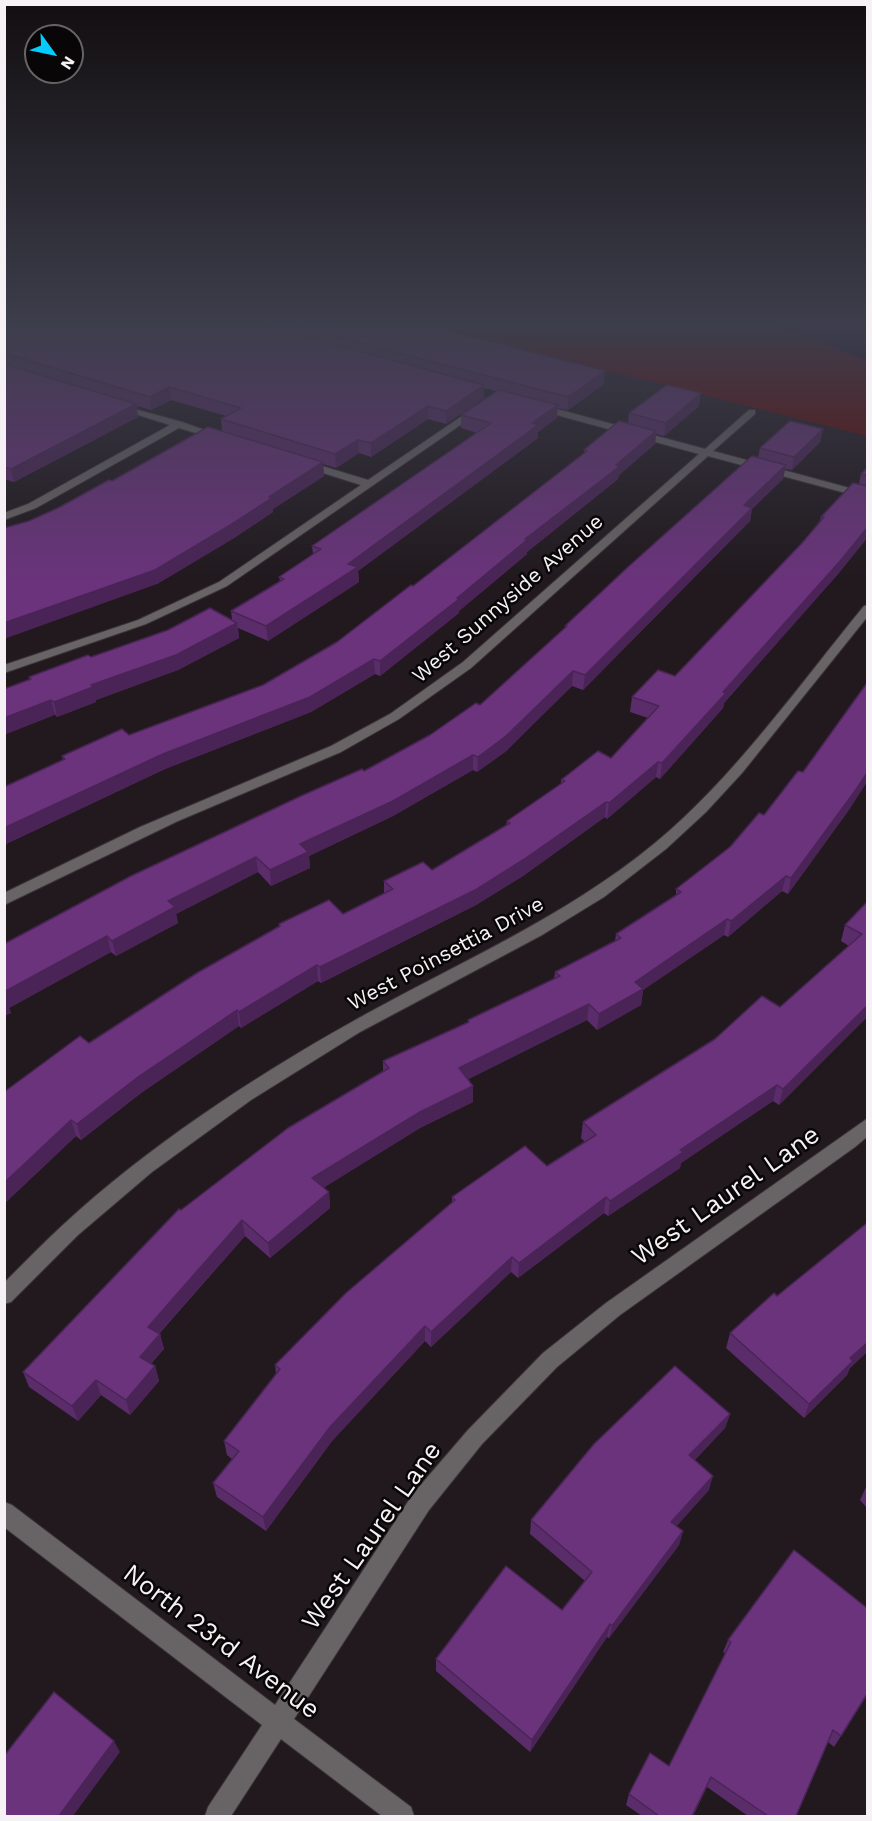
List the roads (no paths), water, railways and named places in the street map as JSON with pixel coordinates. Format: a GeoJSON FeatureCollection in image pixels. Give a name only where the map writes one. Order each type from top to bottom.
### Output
{"type":"FeatureCollection","features":[{"type":"Feature","properties":{"kind":"street"},"geometry":{"type":"LineString","coordinates":[[137,411],[224,438]]}},
{"type":"Feature","properties":{"kind":"street"},"geometry":{"type":"LineString","coordinates":[[4,669],[142,622],[223,584],[475,411]]}},
{"type":"Feature","properties":{"kind":"street"},"geometry":{"type":"LineString","coordinates":[[549,411],[867,496]]}},
{"type":"Feature","properties":{"kind":"street","name":"West Sunnyside Avenue"},"geometry":{"type":"LineString","coordinates":[[4,900],[74,863],[234,791],[318,758],[430,694],[466,665],[752,412]]}},
{"type":"Feature","properties":{"kind":"street"},"geometry":{"type":"LineString","coordinates":[[7,514],[179,424]]}},
{"type":"Feature","properties":{"kind":"street"},"geometry":{"type":"LineString","coordinates":[[291,459],[370,484]]}},
{"type":"Feature","properties":{"kind":"street","name":"West Poinsettia Drive"},"geometry":{"type":"LineString","coordinates":[[4,1296],[71,1229],[146,1167],[244,1095],[354,1028],[537,931],[598,893],[661,846],[737,770],[867,608]]}},
{"type":"Feature","properties":{"kind":"street","name":"West Laurel Lane"},"geometry":{"type":"LineString","coordinates":[[217,1816],[421,1502],[475,1437],[542,1369],[613,1308],[849,1142],[867,1125]]}},
{"type":"Feature","properties":{"kind":"street","name":"North 23rd Avenue"},"geometry":{"type":"LineString","coordinates":[[4,1513],[402,1816]]}}]}
